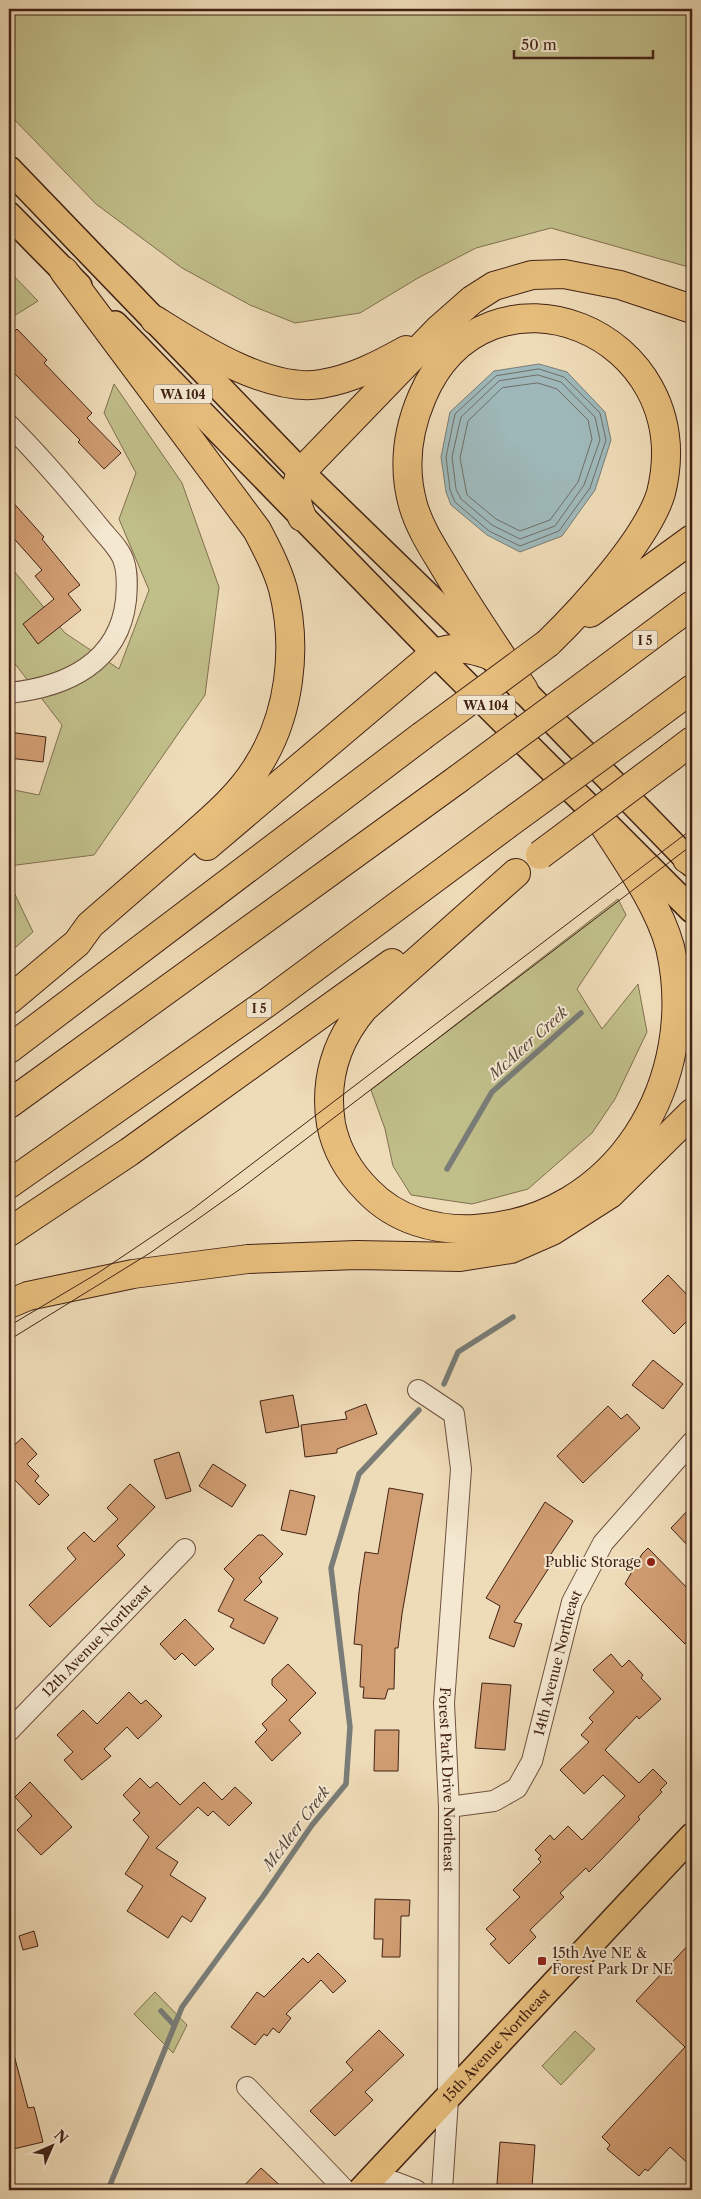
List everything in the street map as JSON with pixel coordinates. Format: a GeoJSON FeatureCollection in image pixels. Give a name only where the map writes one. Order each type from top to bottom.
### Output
{"type":"FeatureCollection","features":[{"type":"Feature","properties":{"kind":"highway"},"geometry":{"type":"LineString","coordinates":[[9,1000],[77,943],[90,926],[221,809],[257,768],[277,726],[284,700],[290,649],[283,588],[272,559],[257,530],[64,271]]}},
{"type":"Feature","properties":{"kind":"highway"},"geometry":{"type":"LineString","coordinates":[[302,517],[296,503],[296,493],[301,472],[439,329],[472,300],[494,286],[518,278],[564,274],[620,285],[692,308]]}},
{"type":"Feature","properties":{"kind":"highway"},"geometry":{"type":"LineString","coordinates":[[524,690],[454,584],[424,532],[414,506],[407,468],[410,432],[416,411],[439,368],[452,354],[478,333],[507,322],[548,318],[577,324],[604,336],[626,352],[642,369],[658,395],[669,444],[667,468],[660,495],[641,533],[586,603],[548,643]]}},
{"type":"Feature","properties":{"kind":"highway"},"geometry":{"type":"LineString","coordinates":[[155,320],[223,359],[264,377],[292,384],[320,385],[349,378],[395,356],[439,329]]}},
{"type":"Feature","properties":{"kind":"highway"},"geometry":{"type":"LineString","coordinates":[[9,1049],[422,736],[692,539]]}},
{"type":"Feature","properties":{"kind":"highway","name":"I 5"},"geometry":{"type":"LineString","coordinates":[[9,1104],[458,779],[692,606]]}},
{"type":"Feature","properties":{"kind":"highway"},"geometry":{"type":"LineString","coordinates":[[77,943],[100,936],[435,653],[459,648],[475,650],[489,655]]}},
{"type":"Feature","properties":{"kind":"highway","name":"I 5"},"geometry":{"type":"LineString","coordinates":[[9,1184],[268,1002],[692,689]]}},
{"type":"Feature","properties":{"kind":"highway"},"geometry":{"type":"LineString","coordinates":[[9,1232],[137,1146],[516,873],[682,749]]}},
{"type":"Feature","properties":{"kind":"highway"},"geometry":{"type":"LineString","coordinates":[[516,873],[364,1008],[345,1035],[334,1060],[329,1095],[330,1115],[339,1148],[349,1168],[374,1197],[392,1210],[431,1226],[450,1229],[495,1228],[533,1218],[571,1200],[589,1188],[621,1159],[648,1123],[662,1096],[676,1045],[679,998],[675,969],[668,940],[654,910],[600,819]]}},
{"type":"Feature","properties":{"kind":"highway"},"geometry":{"type":"LineString","coordinates":[[9,1304],[28,1296],[133,1274],[248,1259],[357,1255],[460,1257],[510,1249],[552,1231],[610,1194],[692,1113]]}},
{"type":"Feature","properties":{"kind":"main road","name":"WA 104"},"geometry":{"type":"LineString","coordinates":[[9,169],[301,472],[489,655],[691,862]]}},
{"type":"Feature","properties":{"kind":"main road","name":"WA 104"},"geometry":{"type":"LineString","coordinates":[[9,215],[435,653],[692,910]]}},
{"type":"Feature","properties":{"kind":"main road","name":"15th Avenue Northeast"},"geometry":{"type":"LineString","coordinates":[[358,2188],[448,2099],[692,1836]]}},
{"type":"Feature","properties":{"kind":"street"},"geometry":{"type":"LineString","coordinates":[[9,425],[49,465],[110,541],[124,561],[127,585],[124,617],[112,644],[90,666],[62,682],[36,690],[9,693]]}},
{"type":"Feature","properties":{"kind":"street","name":"Forest Park Drive Northeast"},"geometry":{"type":"LineString","coordinates":[[418,1390],[454,1414],[461,1469],[444,1703],[449,1807],[448,2099],[442,2190]]}},
{"type":"Feature","properties":{"kind":"street","name":"14th Avenue Northeast"},"geometry":{"type":"LineString","coordinates":[[449,1807],[494,1801],[517,1788],[532,1761],[572,1602],[603,1543],[692,1442]]}},
{"type":"Feature","properties":{"kind":"street","name":"12th Avenue Northeast"},"geometry":{"type":"LineString","coordinates":[[9,1730],[185,1549]]}},
{"type":"Feature","properties":{"kind":"street"},"geometry":{"type":"LineString","coordinates":[[247,2087],[358,2188],[395,2182],[416,2190]]}},
{"type":"Feature","properties":{"kind":"shaded area"},"geometry":{"type":"Polygon","coordinates":[[[9,9],[692,9],[692,268],[551,228],[476,248],[418,278],[360,313],[295,323],[250,305],[182,268],[96,204],[9,114],[9,9]]]}},
{"type":"Feature","properties":{"kind":"shaded area"},"geometry":{"type":"Polygon","coordinates":[[[9,271],[38,301],[9,319],[9,271]]]}},
{"type":"Feature","properties":{"kind":"shaded area"},"geometry":{"type":"Polygon","coordinates":[[[114,384],[182,483],[219,587],[205,695],[94,855],[9,866],[9,789],[39,795],[62,725],[9,656],[9,565],[65,633],[119,669],[149,590],[119,519],[136,473],[104,413],[114,384]]]}},
{"type":"Feature","properties":{"kind":"shaded area"},"geometry":{"type":"Polygon","coordinates":[[[9,882],[33,932],[9,953],[9,882]]]}},
{"type":"Feature","properties":{"kind":"shaded area"},"geometry":{"type":"Polygon","coordinates":[[[618,899],[626,915],[577,989],[602,1029],[638,984],[647,1032],[615,1099],[592,1133],[528,1189],[472,1204],[411,1195],[393,1166],[385,1129],[371,1090],[618,899]]]}},
{"type":"Feature","properties":{"kind":"shaded area"},"geometry":{"type":"Polygon","coordinates":[[[155,1992],[187,2025],[173,2053],[134,2014],[155,1992]]]}},
{"type":"Feature","properties":{"kind":"shaded area"},"geometry":{"type":"Polygon","coordinates":[[[575,2031],[595,2049],[561,2085],[542,2066],[575,2031]]]}},
{"type":"Feature","properties":{"kind":"water"},"geometry":{"type":"Polygon","coordinates":[[[539,364],[567,372],[605,412],[611,440],[595,490],[562,536],[520,552],[487,535],[451,505],[446,492],[441,457],[450,412],[494,371],[539,364]]]}},
{"type":"Feature","properties":{"kind":"building"},"geometry":{"type":"Polygon","coordinates":[[[17,329],[47,360],[44,363],[92,413],[87,418],[121,453],[104,469],[78,442],[80,440],[9,368],[9,337],[17,329]]]}},
{"type":"Feature","properties":{"kind":"building"},"geometry":{"type":"Polygon","coordinates":[[[9,498],[44,537],[42,539],[80,585],[68,594],[81,610],[38,644],[23,624],[54,599],[35,576],[42,570],[9,533],[9,498]]]}},
{"type":"Feature","properties":{"kind":"building"},"geometry":{"type":"Polygon","coordinates":[[[9,732],[46,737],[43,762],[9,758],[9,732]]]}},
{"type":"Feature","properties":{"kind":"building"},"geometry":{"type":"Polygon","coordinates":[[[668,1275],[692,1300],[692,1316],[674,1334],[642,1301],[668,1275]]]}},
{"type":"Feature","properties":{"kind":"building"},"geometry":{"type":"Polygon","coordinates":[[[653,1360],[683,1384],[663,1409],[632,1385],[653,1360]]]}},
{"type":"Feature","properties":{"kind":"building"},"geometry":{"type":"Polygon","coordinates":[[[293,1395],[299,1427],[266,1433],[260,1401],[293,1395]]]}},
{"type":"Feature","properties":{"kind":"building"},"geometry":{"type":"Polygon","coordinates":[[[366,1404],[377,1434],[337,1449],[337,1453],[305,1457],[301,1425],[347,1419],[345,1412],[366,1404]]]}},
{"type":"Feature","properties":{"kind":"building"},"geometry":{"type":"Polygon","coordinates":[[[608,1406],[621,1419],[627,1414],[640,1428],[583,1483],[557,1456],[608,1406]]]}},
{"type":"Feature","properties":{"kind":"building"},"geometry":{"type":"Polygon","coordinates":[[[22,1438],[37,1454],[27,1464],[39,1476],[35,1481],[49,1495],[39,1505],[9,1474],[9,1450],[22,1438]]]}},
{"type":"Feature","properties":{"kind":"building"},"geometry":{"type":"Polygon","coordinates":[[[179,1452],[191,1491],[166,1499],[154,1460],[179,1452]]]}},
{"type":"Feature","properties":{"kind":"building"},"geometry":{"type":"Polygon","coordinates":[[[213,1464],[246,1485],[232,1507],[199,1486],[213,1464]]]}},
{"type":"Feature","properties":{"kind":"building"},"geometry":{"type":"Polygon","coordinates":[[[130,1484],[155,1507],[117,1546],[125,1555],[50,1627],[29,1605],[76,1559],[67,1548],[84,1532],[94,1542],[118,1519],[107,1508],[130,1484]]]}},
{"type":"Feature","properties":{"kind":"building"},"geometry":{"type":"Polygon","coordinates":[[[389,1488],[423,1494],[398,1648],[395,1648],[394,1689],[388,1689],[385,1699],[363,1698],[364,1687],[360,1687],[362,1645],[354,1644],[359,1592],[365,1552],[378,1554],[389,1488]]]}},
{"type":"Feature","properties":{"kind":"building"},"geometry":{"type":"Polygon","coordinates":[[[290,1490],[315,1496],[306,1535],[281,1530],[290,1490]]]}},
{"type":"Feature","properties":{"kind":"building"},"geometry":{"type":"Polygon","coordinates":[[[545,1502],[573,1521],[549,1557],[554,1560],[514,1622],[522,1624],[514,1647],[489,1638],[500,1606],[486,1598],[545,1502]]]}},
{"type":"Feature","properties":{"kind":"building"},"geometry":{"type":"Polygon","coordinates":[[[692,1506],[692,1550],[671,1528],[692,1506]]]}},
{"type":"Feature","properties":{"kind":"building"},"geometry":{"type":"Polygon","coordinates":[[[258,1535],[263,1535],[283,1554],[259,1578],[262,1582],[244,1600],[278,1618],[264,1644],[230,1627],[234,1619],[218,1611],[234,1579],[224,1569],[258,1535]]]}},
{"type":"Feature","properties":{"kind":"building"},"geometry":{"type":"Polygon","coordinates":[[[648,1548],[692,1593],[692,1636],[685,1644],[625,1584],[642,1554],[648,1548]]]}},
{"type":"Feature","properties":{"kind":"building"},"geometry":{"type":"Polygon","coordinates":[[[185,1619],[214,1649],[195,1666],[182,1653],[175,1660],[160,1644],[185,1619]]]}},
{"type":"Feature","properties":{"kind":"building"},"geometry":{"type":"Polygon","coordinates":[[[611,1654],[622,1667],[629,1660],[643,1675],[641,1678],[661,1699],[639,1719],[637,1716],[605,1750],[639,1783],[653,1769],[667,1783],[660,1790],[662,1792],[638,1817],[640,1819],[601,1860],[589,1872],[586,1868],[560,1893],[564,1897],[530,1930],[536,1937],[509,1964],[490,1944],[496,1939],[486,1929],[520,1897],[513,1890],[541,1862],[538,1859],[541,1856],[535,1850],[550,1835],[554,1840],[568,1826],[582,1840],[625,1796],[603,1775],[584,1794],[560,1770],[589,1742],[581,1735],[593,1722],[589,1718],[614,1692],[593,1670],[611,1654]]]}},
{"type":"Feature","properties":{"kind":"building"},"geometry":{"type":"Polygon","coordinates":[[[288,1664],[316,1693],[289,1720],[301,1733],[272,1761],[255,1742],[267,1730],[262,1724],[287,1700],[272,1685],[272,1679],[288,1664]]]}},
{"type":"Feature","properties":{"kind":"building"},"geometry":{"type":"Polygon","coordinates":[[[482,1683],[511,1685],[505,1750],[475,1748],[482,1683]]]}},
{"type":"Feature","properties":{"kind":"building"},"geometry":{"type":"Polygon","coordinates":[[[129,1692],[141,1704],[146,1700],[162,1716],[138,1739],[127,1727],[104,1749],[111,1756],[82,1780],[64,1760],[73,1752],[57,1735],[83,1710],[97,1724],[129,1692]]]}},
{"type":"Feature","properties":{"kind":"building"},"geometry":{"type":"Polygon","coordinates":[[[375,1730],[399,1730],[398,1771],[374,1771],[375,1730]]]}},
{"type":"Feature","properties":{"kind":"building"},"geometry":{"type":"Polygon","coordinates":[[[140,1778],[150,1788],[157,1782],[180,1805],[204,1782],[222,1800],[235,1787],[252,1803],[229,1826],[213,1811],[208,1816],[198,1807],[156,1848],[178,1862],[170,1875],[206,1898],[191,1922],[182,1916],[168,1938],[127,1911],[143,1886],[125,1874],[149,1837],[133,1820],[140,1813],[123,1795],[140,1778]]]}},
{"type":"Feature","properties":{"kind":"building"},"geometry":{"type":"Polygon","coordinates":[[[30,1782],[72,1827],[41,1855],[17,1830],[32,1816],[15,1797],[30,1782]]]}},
{"type":"Feature","properties":{"kind":"building"},"geometry":{"type":"Polygon","coordinates":[[[375,1899],[410,1900],[409,1916],[401,1916],[400,1957],[382,1957],[383,1939],[374,1939],[375,1899]]]}},
{"type":"Feature","properties":{"kind":"building"},"geometry":{"type":"Polygon","coordinates":[[[34,1931],[38,1946],[23,1950],[19,1936],[34,1931]]]}},
{"type":"Feature","properties":{"kind":"building"},"geometry":{"type":"Polygon","coordinates":[[[692,1941],[692,2167],[670,2147],[648,2171],[645,2169],[639,2176],[607,2149],[610,2145],[602,2137],[685,2047],[636,2001],[692,1941]]]}},
{"type":"Feature","properties":{"kind":"building"},"geometry":{"type":"Polygon","coordinates":[[[318,1953],[346,1981],[333,1993],[321,1980],[286,2014],[291,2018],[279,2033],[273,2028],[267,2036],[264,2034],[255,2045],[231,2027],[257,1992],[264,1997],[303,1958],[308,1963],[318,1953]]]}},
{"type":"Feature","properties":{"kind":"building"},"geometry":{"type":"Polygon","coordinates":[[[379,2030],[404,2055],[365,2092],[373,2100],[335,2136],[310,2111],[353,2070],[346,2062],[379,2030]]]}},
{"type":"Feature","properties":{"kind":"building"},"geometry":{"type":"Polygon","coordinates":[[[9,2055],[14,2055],[28,2108],[34,2107],[43,2142],[9,2150],[9,2055]]]}},
{"type":"Feature","properties":{"kind":"building"},"geometry":{"type":"Polygon","coordinates":[[[500,2142],[535,2145],[532,2187],[497,2184],[500,2142]]]}},
{"type":"Feature","properties":{"kind":"building"},"geometry":{"type":"Polygon","coordinates":[[[261,2168],[285,2190],[240,2190],[261,2168]]]}},
{"type":"Feature","properties":{"kind":"waterway","name":"McAleer Creek"},"geometry":{"type":"LineString","coordinates":[[447,1169],[492,1092],[581,1013]]}},
{"type":"Feature","properties":{"kind":"waterway","name":"McAleer Creek"},"geometry":{"type":"LineString","coordinates":[[444,1384],[458,1352],[513,1317]]}},
{"type":"Feature","properties":{"kind":"waterway","name":"McAleer Creek"},"geometry":{"type":"LineString","coordinates":[[108,2190],[182,2007],[264,1895],[312,1825],[346,1784],[350,1727],[331,1568],[359,1474],[419,1410]]}},
{"type":"Feature","properties":{"kind":"waterway"},"geometry":{"type":"LineString","coordinates":[[161,2011],[174,2025]]}},
{"type":"Feature","properties":{"kind":"tram line"},"geometry":{"type":"LineString","coordinates":[[9,1326],[98,1273],[190,1211],[692,829]]}},
{"type":"Feature","properties":{"kind":"tram line"},"geometry":{"type":"LineString","coordinates":[[9,1340],[150,1253],[243,1187],[692,845]]}},
{"type":"Feature","properties":{"kind":"place","name":"Public Storage"},"geometry":{"type":"Point","coordinates":[651,1562]}},
{"type":"Feature","properties":{"kind":"place","name":"15th Ave NE & Forest Park Dr NE"},"geometry":{"type":"Point","coordinates":[542,1961]}}]}
